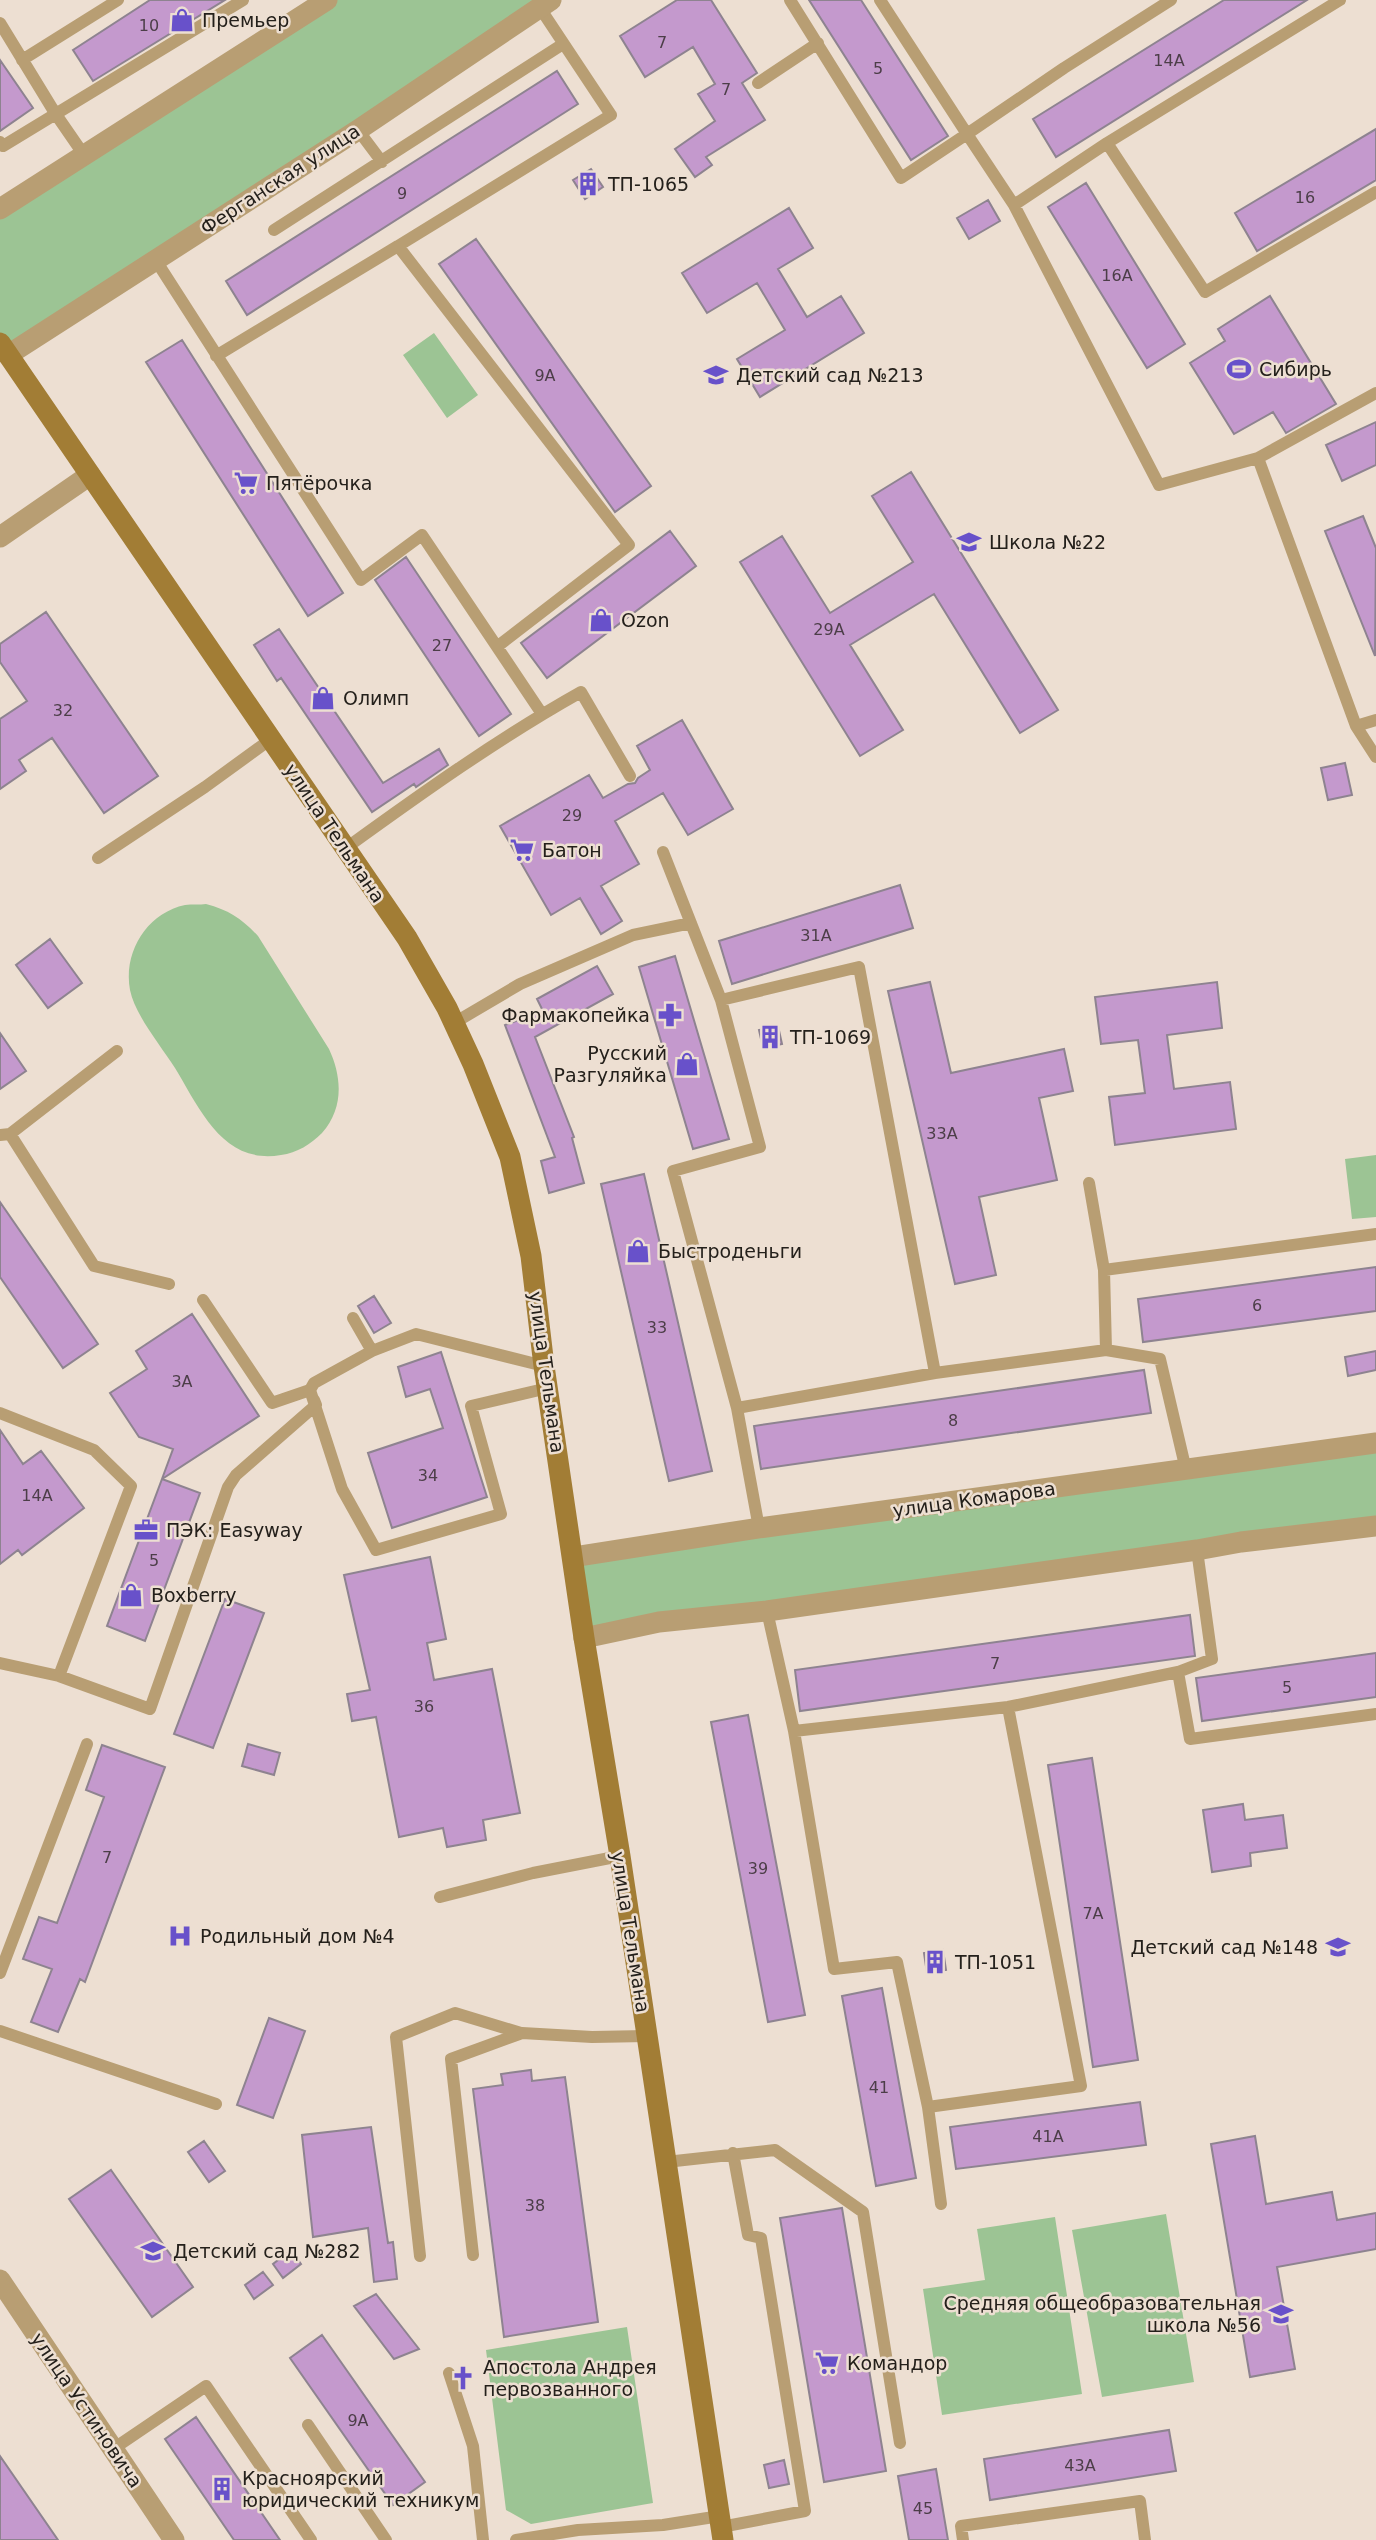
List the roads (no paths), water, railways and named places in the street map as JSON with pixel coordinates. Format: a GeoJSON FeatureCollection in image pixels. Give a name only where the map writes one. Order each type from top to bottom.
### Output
{"type":"FeatureCollection","features":[{"type":"Feature","properties":{"kind":"main road","name":"улица Тельмана"},"geometry":{"type":"LineString","coordinates":[[4,349],[407,938],[454,1023],[510,1157],[531,1256],[584,1638],[620,1856],[722,2528]]}},
{"type":"Feature","properties":{"kind":"street"},"geometry":{"type":"LineString","coordinates":[[0,209],[327,0]]}},
{"type":"Feature","properties":{"kind":"street","name":"Ферганская улица"},"geometry":{"type":"LineString","coordinates":[[4,349],[155,259],[358,130],[545,4]]}},
{"type":"Feature","properties":{"kind":"street"},"geometry":{"type":"LineString","coordinates":[[0,537],[90,475]]}},
{"type":"Feature","properties":{"kind":"street","name":"улица Комарова"},"geometry":{"type":"LineString","coordinates":[[573,1557],[759,1528],[1376,1443]]}},
{"type":"Feature","properties":{"kind":"street"},"geometry":{"type":"LineString","coordinates":[[584,1638],[659,1622],[767,1611],[1241,1542],[1376,1526]]}},
{"type":"Feature","properties":{"kind":"street","name":"улица Устиновича"},"geometry":{"type":"LineString","coordinates":[[0,2280],[174,2540]]}},
{"type":"Feature","properties":{"kind":"lane"},"geometry":{"type":"LineString","coordinates":[[22,60],[118,0]]}},
{"type":"Feature","properties":{"kind":"lane"},"geometry":{"type":"LineString","coordinates":[[0,142],[2,146],[243,0]]}},
{"type":"Feature","properties":{"kind":"lane"},"geometry":{"type":"LineString","coordinates":[[790,0],[901,178],[1064,68],[1171,0]]}},
{"type":"Feature","properties":{"kind":"lane"},"geometry":{"type":"LineString","coordinates":[[880,0],[1014,205],[1159,485],[1258,458],[1376,393]]}},
{"type":"Feature","properties":{"kind":"lane"},"geometry":{"type":"LineString","coordinates":[[1014,205],[1107,144],[1340,0]]}},
{"type":"Feature","properties":{"kind":"lane"},"geometry":{"type":"LineString","coordinates":[[216,356],[611,115],[563,44],[545,4]]}},
{"type":"Feature","properties":{"kind":"lane"},"geometry":{"type":"LineString","coordinates":[[0,23],[84,155]]}},
{"type":"Feature","properties":{"kind":"lane"},"geometry":{"type":"LineString","coordinates":[[758,83],[818,43]]}},
{"type":"Feature","properties":{"kind":"lane"},"geometry":{"type":"LineString","coordinates":[[274,230],[563,44]]}},
{"type":"Feature","properties":{"kind":"lane"},"geometry":{"type":"LineString","coordinates":[[358,130],[382,162]]}},
{"type":"Feature","properties":{"kind":"lane"},"geometry":{"type":"LineString","coordinates":[[1107,144],[1205,292],[1376,192]]}},
{"type":"Feature","properties":{"kind":"lane"},"geometry":{"type":"LineString","coordinates":[[398,246],[629,545],[498,646]]}},
{"type":"Feature","properties":{"kind":"lane"},"geometry":{"type":"LineString","coordinates":[[155,259],[361,580],[422,535],[542,714]]}},
{"type":"Feature","properties":{"kind":"lane"},"geometry":{"type":"LineString","coordinates":[[1258,458],[1356,726],[1376,757]]}},
{"type":"Feature","properties":{"kind":"lane"},"geometry":{"type":"LineString","coordinates":[[346,848],[411,801],[542,714],[581,692],[630,776]]}},
{"type":"Feature","properties":{"kind":"lane"},"geometry":{"type":"LineString","coordinates":[[1356,726],[1376,720]]}},
{"type":"Feature","properties":{"kind":"lane"},"geometry":{"type":"LineString","coordinates":[[98,858],[210,784],[271,739]]}},
{"type":"Feature","properties":{"kind":"lane"},"geometry":{"type":"LineString","coordinates":[[663,852],[721,1000],[760,1147],[673,1171],[737,1408],[759,1528]]}},
{"type":"Feature","properties":{"kind":"lane"},"geometry":{"type":"LineString","coordinates":[[454,1023],[520,985],[633,935],[691,923]]}},
{"type":"Feature","properties":{"kind":"lane"},"geometry":{"type":"LineString","coordinates":[[721,1000],[859,967],[934,1373]]}},
{"type":"Feature","properties":{"kind":"lane"},"geometry":{"type":"LineString","coordinates":[[117,1051],[5,1135],[94,1266],[169,1284]]}},
{"type":"Feature","properties":{"kind":"lane"},"geometry":{"type":"LineString","coordinates":[[1090,1183],[1104,1270],[1106,1350]]}},
{"type":"Feature","properties":{"kind":"lane"},"geometry":{"type":"LineString","coordinates":[[1104,1270],[1376,1234]]}},
{"type":"Feature","properties":{"kind":"lane"},"geometry":{"type":"LineString","coordinates":[[204,1300],[272,1403],[310,1391]]}},
{"type":"Feature","properties":{"kind":"lane"},"geometry":{"type":"LineString","coordinates":[[353,1318],[372,1351]]}},
{"type":"Feature","properties":{"kind":"lane"},"geometry":{"type":"LineString","coordinates":[[416,1334],[546,1377],[471,1406],[500,1514],[376,1550],[342,1489],[310,1391],[314,1382],[372,1351],[416,1334]]}},
{"type":"Feature","properties":{"kind":"lane"},"geometry":{"type":"LineString","coordinates":[[737,1408],[934,1373],[1106,1350],[1160,1359],[1186,1470]]}},
{"type":"Feature","properties":{"kind":"lane"},"geometry":{"type":"LineString","coordinates":[[0,1663],[59,1676],[150,1709],[229,1487],[236,1475],[316,1405]]}},
{"type":"Feature","properties":{"kind":"lane"},"geometry":{"type":"LineString","coordinates":[[0,1413],[94,1450],[131,1486],[59,1676]]}},
{"type":"Feature","properties":{"kind":"lane"},"geometry":{"type":"LineString","coordinates":[[794,1731],[1008,1707],[1178,1672],[1212,1659],[1197,1550]]}},
{"type":"Feature","properties":{"kind":"lane"},"geometry":{"type":"LineString","coordinates":[[767,1611],[794,1731],[834,1969],[897,1962],[928,2107],[941,2204]]}},
{"type":"Feature","properties":{"kind":"lane"},"geometry":{"type":"LineString","coordinates":[[1178,1672],[1190,1739],[1376,1714]]}},
{"type":"Feature","properties":{"kind":"lane"},"geometry":{"type":"LineString","coordinates":[[928,2107],[1080,2086],[1008,1707]]}},
{"type":"Feature","properties":{"kind":"lane"},"geometry":{"type":"LineString","coordinates":[[0,1973],[87,1744]]}},
{"type":"Feature","properties":{"kind":"lane"},"geometry":{"type":"LineString","coordinates":[[440,1897],[533,1873],[620,1856]]}},
{"type":"Feature","properties":{"kind":"lane"},"geometry":{"type":"LineString","coordinates":[[420,2256],[396,2037],[455,2013],[522,2033],[592,2037],[647,2036]]}},
{"type":"Feature","properties":{"kind":"lane"},"geometry":{"type":"LineString","coordinates":[[0,2031],[216,2104]]}},
{"type":"Feature","properties":{"kind":"lane"},"geometry":{"type":"LineString","coordinates":[[473,2255],[451,2059],[522,2033]]}},
{"type":"Feature","properties":{"kind":"lane"},"geometry":{"type":"LineString","coordinates":[[666,2162],[775,2150],[863,2212],[900,2443]]}},
{"type":"Feature","properties":{"kind":"lane"},"geometry":{"type":"LineString","coordinates":[[516,2540],[578,2530],[663,2525],[722,2528],[805,2511],[761,2238],[748,2235],[733,2153]]}},
{"type":"Feature","properties":{"kind":"lane"},"geometry":{"type":"LineString","coordinates":[[449,2373],[473,2446],[483,2540]]}},
{"type":"Feature","properties":{"kind":"lane"},"geometry":{"type":"LineString","coordinates":[[113,2449],[206,2386],[311,2540]]}},
{"type":"Feature","properties":{"kind":"lane"},"geometry":{"type":"LineString","coordinates":[[308,2425],[386,2540]]}},
{"type":"Feature","properties":{"kind":"lane"},"geometry":{"type":"LineString","coordinates":[[963,2540],[961,2526],[1140,2501],[1145,2540]]}},
{"type":"Feature","properties":{"kind":"place","name":"Премьер"},"geometry":{"type":"Point","coordinates":[182,20]}},
{"type":"Feature","properties":{"kind":"place","name":"ТП-1065"},"geometry":{"type":"Point","coordinates":[588,184]}},
{"type":"Feature","properties":{"kind":"place","name":"Сибирь"},"geometry":{"type":"Point","coordinates":[1239,369]}},
{"type":"Feature","properties":{"kind":"place","name":"Детский сад №213"},"geometry":{"type":"Point","coordinates":[716,375]}},
{"type":"Feature","properties":{"kind":"place","name":"Пятёрочка"},"geometry":{"type":"Point","coordinates":[246,483]}},
{"type":"Feature","properties":{"kind":"place","name":"Школа №22"},"geometry":{"type":"Point","coordinates":[969,542]}},
{"type":"Feature","properties":{"kind":"place","name":"Ozon"},"geometry":{"type":"Point","coordinates":[601,620]}},
{"type":"Feature","properties":{"kind":"place","name":"Олимп"},"geometry":{"type":"Point","coordinates":[323,698]}},
{"type":"Feature","properties":{"kind":"place","name":"Батон"},"geometry":{"type":"Point","coordinates":[522,850]}},
{"type":"Feature","properties":{"kind":"place","name":"Фармакопейка"},"geometry":{"type":"Point","coordinates":[670,1015]}},
{"type":"Feature","properties":{"kind":"place","name":"ТП-1069"},"geometry":{"type":"Point","coordinates":[770,1037]}},
{"type":"Feature","properties":{"kind":"place","name":"Русский Разгуляйка"},"geometry":{"type":"Point","coordinates":[687,1064]}},
{"type":"Feature","properties":{"kind":"place","name":"Быстроденьги"},"geometry":{"type":"Point","coordinates":[638,1251]}},
{"type":"Feature","properties":{"kind":"place","name":"ПЭК: Easyway"},"geometry":{"type":"Point","coordinates":[146,1530]}},
{"type":"Feature","properties":{"kind":"place","name":"Boxberry"},"geometry":{"type":"Point","coordinates":[131,1595]}},
{"type":"Feature","properties":{"kind":"place","name":"Родильный дом №4"},"geometry":{"type":"Point","coordinates":[180,1936]}},
{"type":"Feature","properties":{"kind":"place","name":"Детский сад №148"},"geometry":{"type":"Point","coordinates":[1338,1947]}},
{"type":"Feature","properties":{"kind":"place","name":"ТП-1051"},"geometry":{"type":"Point","coordinates":[935,1962]}},
{"type":"Feature","properties":{"kind":"place","name":"Детский сад №282"},"geometry":{"type":"Point","coordinates":[153,2251]}},
{"type":"Feature","properties":{"kind":"place","name":"Средняя общеобразовательная школа №56"},"geometry":{"type":"Point","coordinates":[1281,2314]}},
{"type":"Feature","properties":{"kind":"place","name":"Командор"},"geometry":{"type":"Point","coordinates":[827,2363]}},
{"type":"Feature","properties":{"kind":"place","name":"Апостола Андрея первозванного"},"geometry":{"type":"Point","coordinates":[463,2378]}},
{"type":"Feature","properties":{"kind":"place","name":"Красноярский юридический техникум"},"geometry":{"type":"Point","coordinates":[222,2489]}}]}
